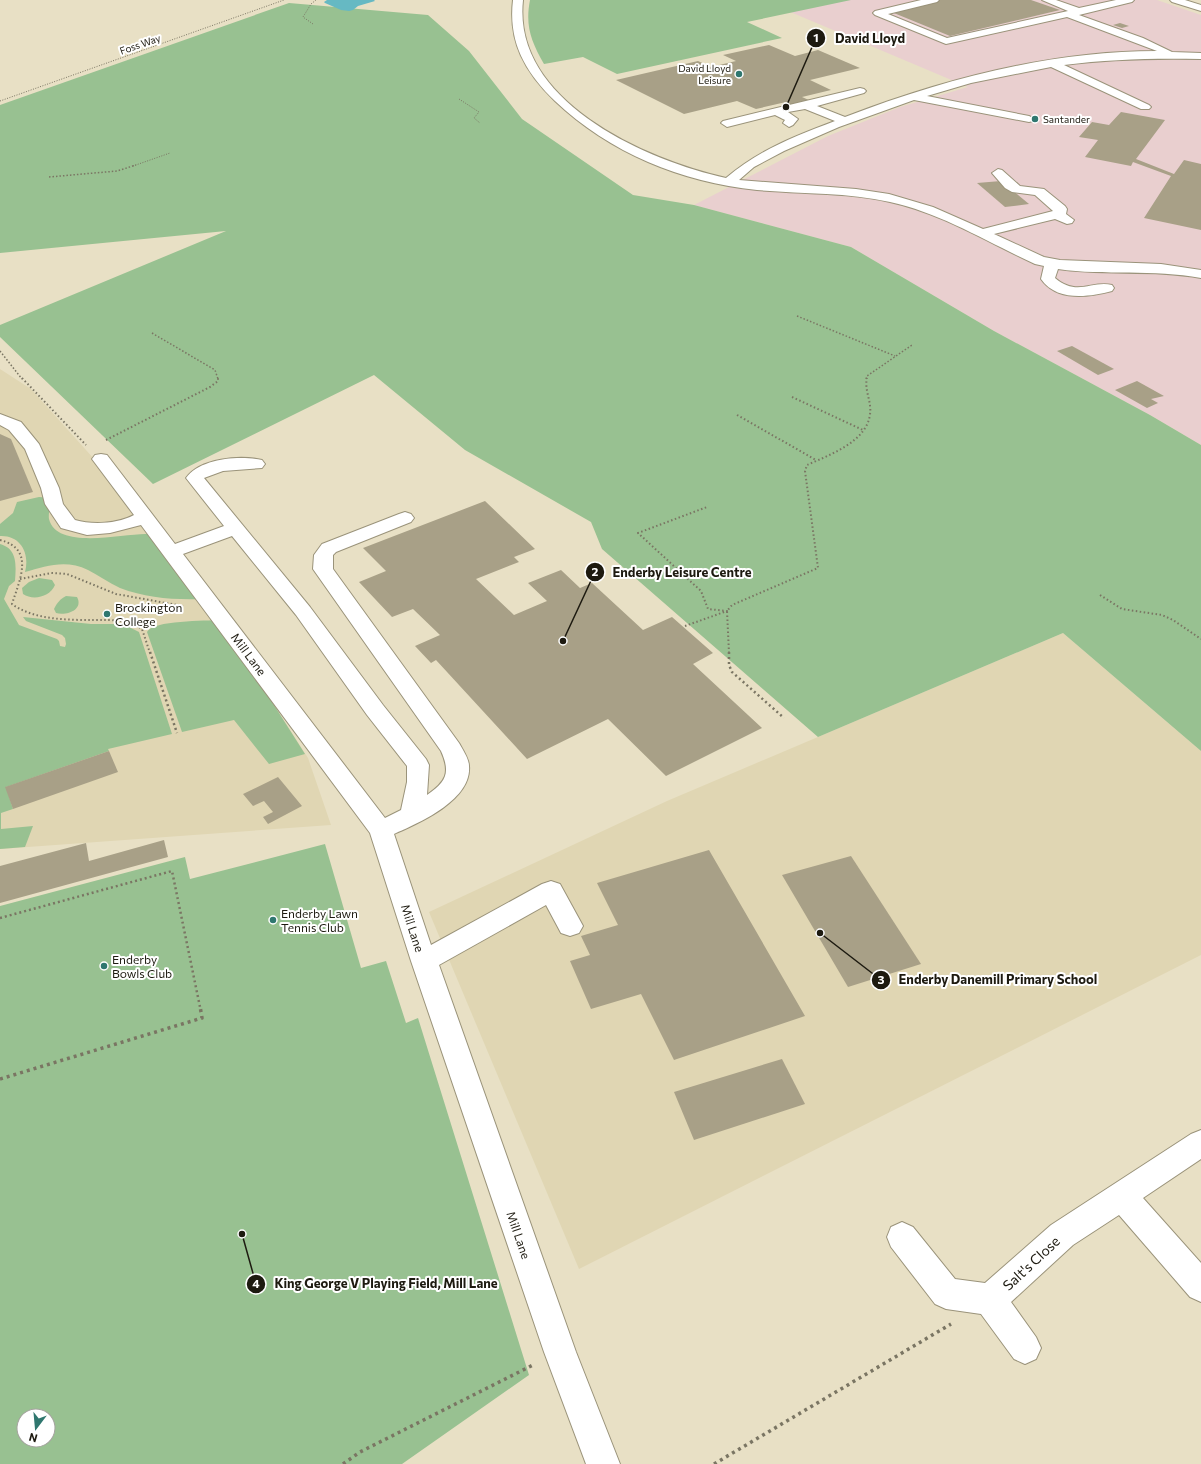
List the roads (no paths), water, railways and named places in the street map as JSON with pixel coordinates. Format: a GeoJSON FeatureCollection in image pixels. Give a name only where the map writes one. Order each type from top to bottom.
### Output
{"type":"FeatureCollection","features":[{"type":"Feature","properties":{"kind":"street"},"geometry":{"type":"LineString","coordinates":[[518,0],[515,17],[519,40],[538,76],[558,98],[584,120],[617,143],[646,159],[692,175],[729,182],[757,186],[842,191],[889,198],[932,209],[1026,255],[1052,264],[1097,268],[1171,268],[1201,274]]}},
{"type":"Feature","properties":{"kind":"street"},"geometry":{"type":"LineString","coordinates":[[934,0],[878,13],[946,41],[1128,0]]}},
{"type":"Feature","properties":{"kind":"street"},"geometry":{"type":"LineString","coordinates":[[1047,0],[1080,12]]}},
{"type":"Feature","properties":{"kind":"street"},"geometry":{"type":"LineString","coordinates":[[1175,0],[1201,8]]}},
{"type":"Feature","properties":{"kind":"street"},"geometry":{"type":"LineString","coordinates":[[1068,14],[1139,40],[1166,51],[1169,54]]}},
{"type":"Feature","properties":{"kind":"street"},"geometry":{"type":"LineString","coordinates":[[729,182],[751,164],[792,143],[845,121],[913,96],[972,79],[1018,68],[1052,63],[1169,54],[1201,56]]}},
{"type":"Feature","properties":{"kind":"street"},"geometry":{"type":"LineString","coordinates":[[1052,63],[1145,106]]}},
{"type":"Feature","properties":{"kind":"street"},"geometry":{"type":"LineString","coordinates":[[727,123],[860,91]]}},
{"type":"Feature","properties":{"kind":"street"},"geometry":{"type":"LineString","coordinates":[[913,96],[1029,119]]}},
{"type":"Feature","properties":{"kind":"street"},"geometry":{"type":"LineString","coordinates":[[806,105],[845,121]]}},
{"type":"Feature","properties":{"kind":"street"},"geometry":{"type":"LineString","coordinates":[[777,111],[792,119],[788,123]]}},
{"type":"Feature","properties":{"kind":"street"},"geometry":{"type":"LineString","coordinates":[[981,233],[1061,218],[1060,208],[1039,192],[1017,189],[998,173]]}},
{"type":"Feature","properties":{"kind":"street"},"geometry":{"type":"LineString","coordinates":[[1052,264],[1048,279],[1052,284],[1066,290],[1087,293],[1107,288]]}},
{"type":"Feature","properties":{"kind":"street"},"geometry":{"type":"LineString","coordinates":[[0,419],[15,426],[33,448],[50,488],[54,504],[68,524],[87,529],[138,521],[145,517]]}},
{"type":"Feature","properties":{"kind":"street","name":"Mill Lane"},"geometry":{"type":"LineString","coordinates":[[95,454],[214,607],[381,830],[424,961],[560,1352],[603,1464]]}},
{"type":"Feature","properties":{"kind":"street"},"geometry":{"type":"LineString","coordinates":[[256,464],[233,464],[199,473],[195,478],[303,611],[374,710],[418,765],[418,782],[412,815]]}},
{"type":"Feature","properties":{"kind":"street"},"geometry":{"type":"LineString","coordinates":[[381,830],[412,815],[442,797],[455,782],[458,767],[452,749],[323,569],[324,555],[329,548],[405,518]]}},
{"type":"Feature","properties":{"kind":"street"},"geometry":{"type":"LineString","coordinates":[[172,552],[237,528]]}},
{"type":"Feature","properties":{"kind":"street"},"geometry":{"type":"LineString","coordinates":[[424,961],[551,891],[570,926]]}},
{"type":"Feature","properties":{"kind":"street","name":"Salt's Close"},"geometry":{"type":"LineString","coordinates":[[990,1300],[1062,1235],[1201,1143]]}},
{"type":"Feature","properties":{"kind":"street"},"geometry":{"type":"LineString","coordinates":[[1121,1195],[1201,1286]]}},
{"type":"Feature","properties":{"kind":"street"},"geometry":{"type":"LineString","coordinates":[[902,1237],[946,1293],[990,1300],[1025,1348]]}},
{"type":"Feature","properties":{"kind":"water"},"geometry":{"type":"Polygon","coordinates":[[[327,0],[375,1],[358,6],[349,11],[341,10],[324,2],[327,0]]]}},
{"type":"Feature","properties":{"kind":"place","name":"David Lloyd Leisure"},"geometry":{"type":"Point","coordinates":[739,74]}},
{"type":"Feature","properties":{"kind":"place","name":"David Lloyd"},"geometry":{"type":"Point","coordinates":[786,107]}},
{"type":"Feature","properties":{"kind":"place","name":"Santander"},"geometry":{"type":"Point","coordinates":[1035,119]}},
{"type":"Feature","properties":{"kind":"place","name":"Brockington College"},"geometry":{"type":"Point","coordinates":[107,614]}},
{"type":"Feature","properties":{"kind":"place","name":"Enderby Leisure Centre"},"geometry":{"type":"Point","coordinates":[563,641]}},
{"type":"Feature","properties":{"kind":"place","name":"Enderby Lawn Tennis Club"},"geometry":{"type":"Point","coordinates":[273,920]}},
{"type":"Feature","properties":{"kind":"place","name":"Enderby Danemill Primary School"},"geometry":{"type":"Point","coordinates":[820,933]}},
{"type":"Feature","properties":{"kind":"place","name":"Enderby Bowls Club"},"geometry":{"type":"Point","coordinates":[104,966]}},
{"type":"Feature","properties":{"kind":"place","name":"King George V Playing Field, Mill Lane"},"geometry":{"type":"Point","coordinates":[242,1234]}}]}
